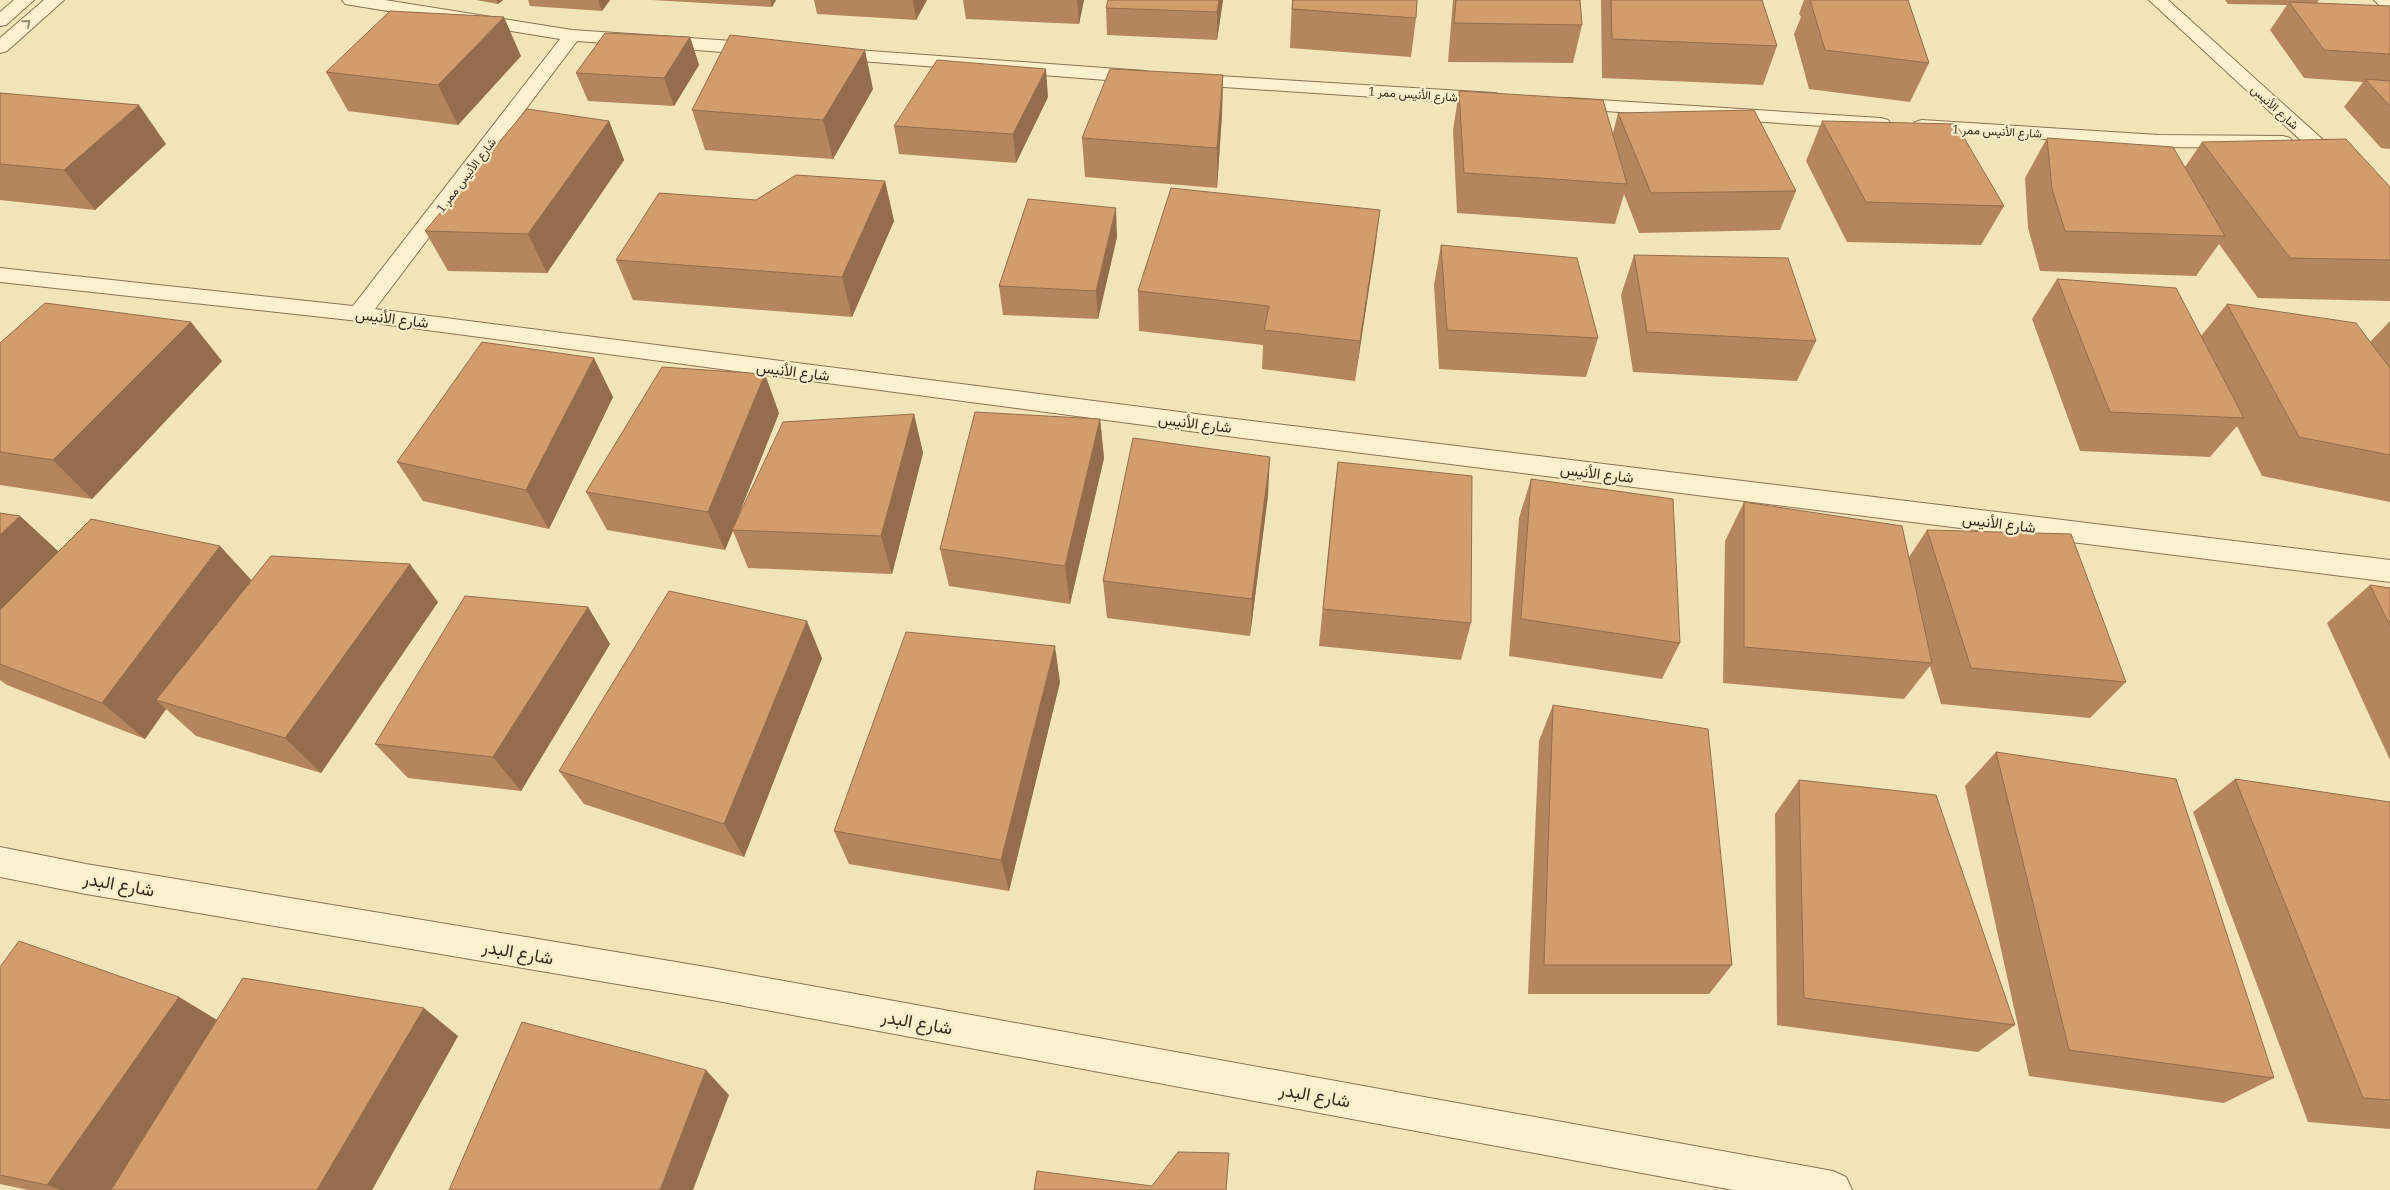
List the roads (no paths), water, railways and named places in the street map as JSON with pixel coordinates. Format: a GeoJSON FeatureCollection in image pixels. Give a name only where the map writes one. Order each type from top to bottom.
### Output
{"type":"FeatureCollection","features":[{"type":"Feature","properties":{"kind":"street"},"geometry":{"type":"LineString","coordinates":[[0,21],[25,0]]}},
{"type":"Feature","properties":{"kind":"street"},"geometry":{"type":"LineString","coordinates":[[0,47],[55,0]]}},
{"type":"Feature","properties":{"kind":"street"},"geometry":{"type":"LineString","coordinates":[[351,0],[572,35],[778,50]]}},
{"type":"Feature","properties":{"kind":"street","name":"شارع الأنيس"},"geometry":{"type":"LineString","coordinates":[[2158,0],[2314,142],[2390,216]]}},
{"type":"Feature","properties":{"kind":"street"},"geometry":{"type":"LineString","coordinates":[[2383,0],[2390,6]]}},
{"type":"Feature","properties":{"kind":"street","name":"شارع الأنيس ممر 1"},"geometry":{"type":"LineString","coordinates":[[359,314],[572,35]]}},
{"type":"Feature","properties":{"kind":"street","name":"شارع الأنيس ممر 1"},"geometry":{"type":"LineString","coordinates":[[808,52],[1508,100]]}},
{"type":"Feature","properties":{"kind":"street","name":"شارع الأنيس ممر 1"},"geometry":{"type":"LineString","coordinates":[[1548,103],[2159,140],[2314,142]]}},
{"type":"Feature","properties":{"kind":"street","name":"شارع الأنيس"},"geometry":{"type":"LineString","coordinates":[[0,275],[359,314],[1217,426],[2390,572]]}},
{"type":"Feature","properties":{"kind":"street","name":"شارع البدر"},"geometry":{"type":"LineString","coordinates":[[0,862],[86,879],[722,986],[1832,1190]]}}]}
